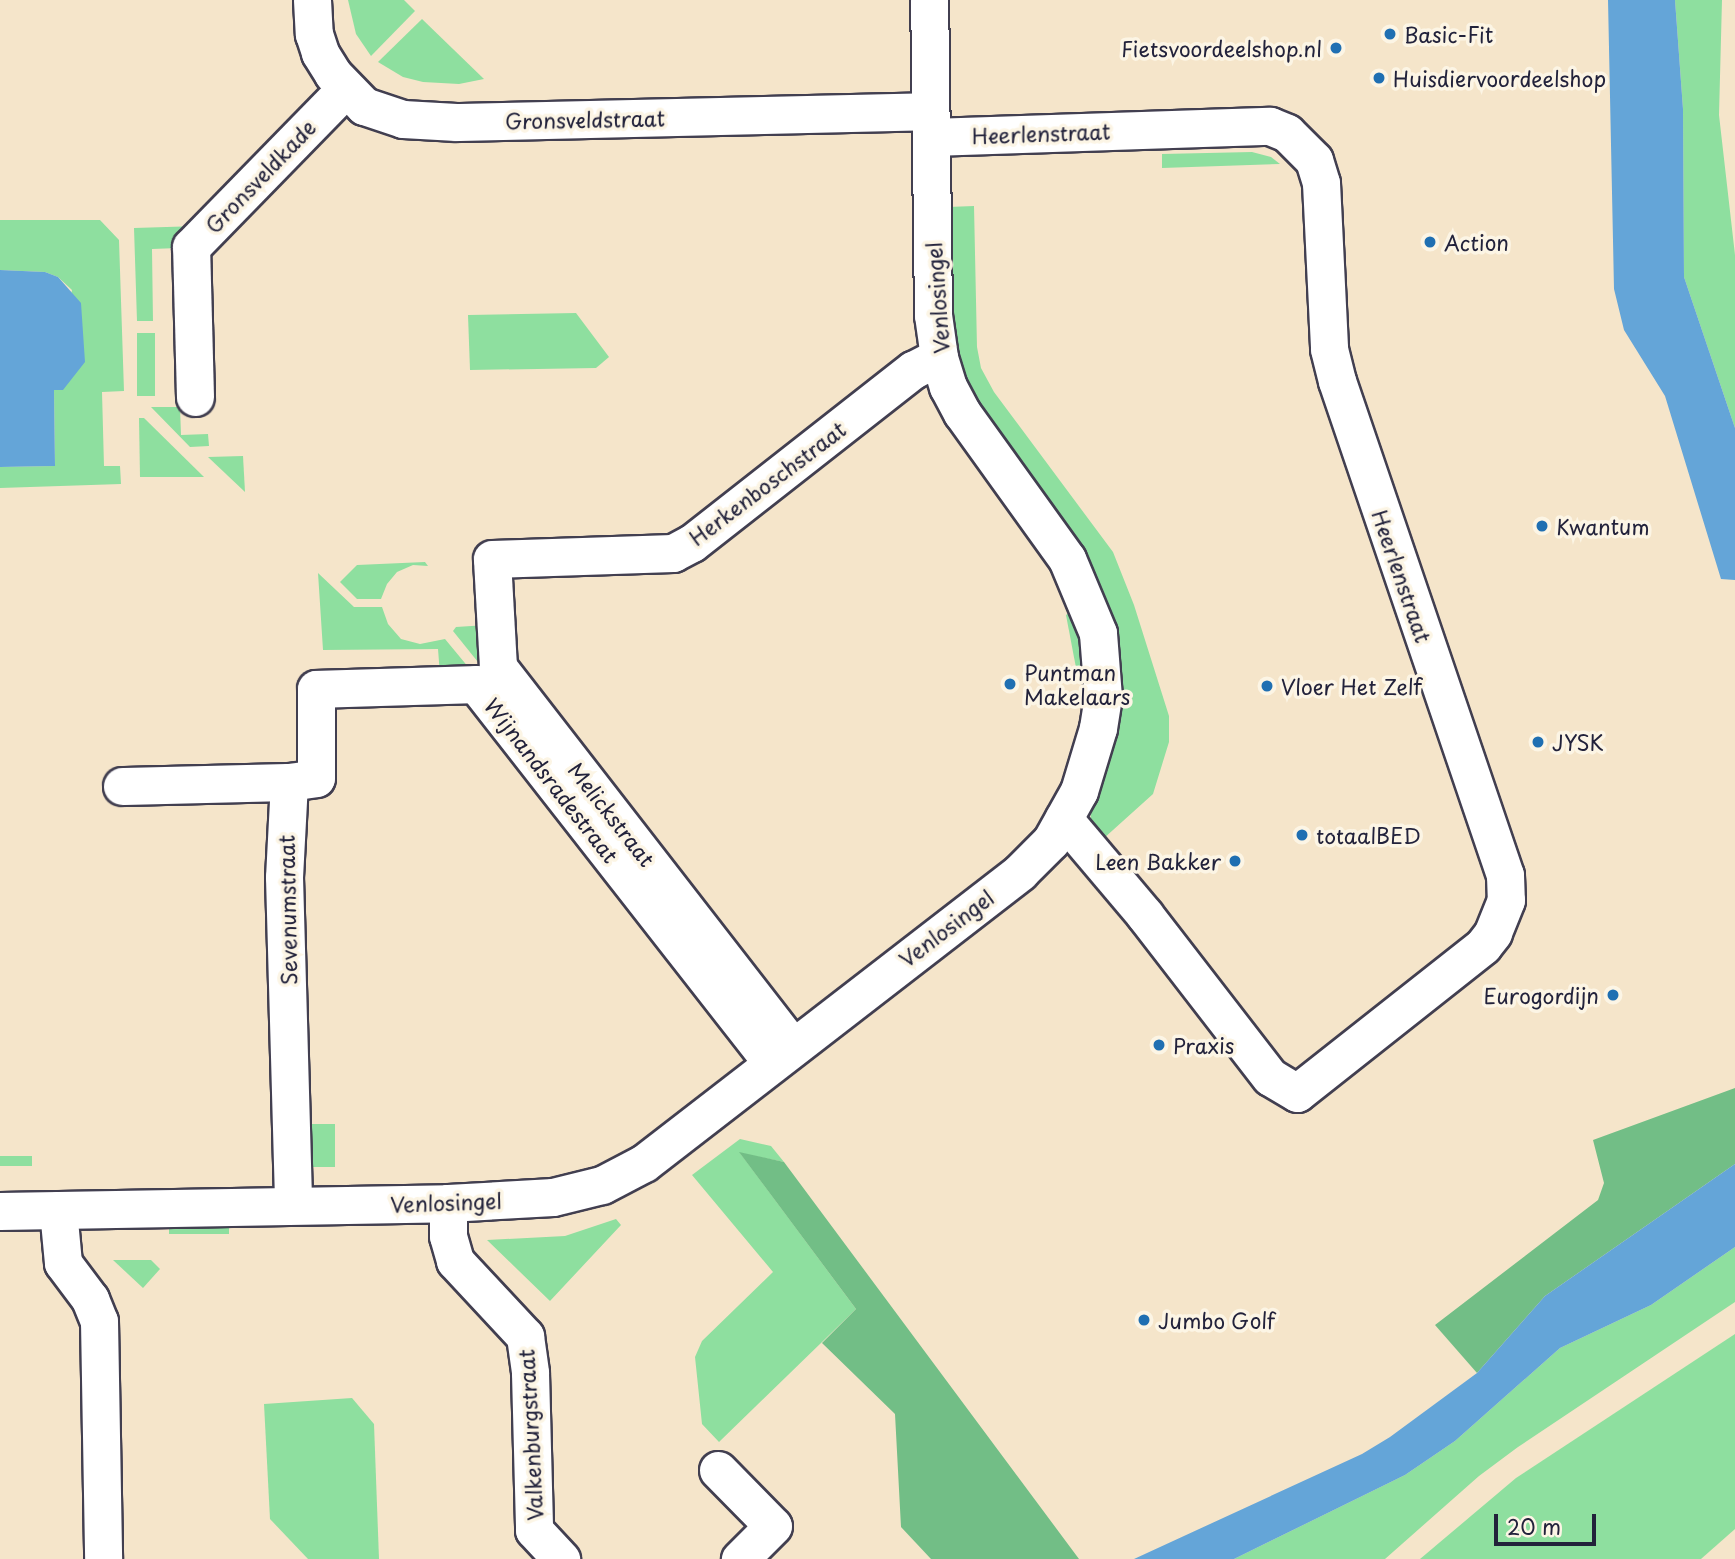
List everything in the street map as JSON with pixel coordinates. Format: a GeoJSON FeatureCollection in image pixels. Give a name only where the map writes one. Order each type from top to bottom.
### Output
{"type":"FeatureCollection","features":[{"type":"Feature","properties":{"kind":"street","name":"Gronsveldstraat"},"geometry":{"type":"LineString","coordinates":[[312,0],[314,34],[320,53],[345,89],[364,106],[383,114],[456,122],[931,124]]}},
{"type":"Feature","properties":{"kind":"street","name":"Venlosingel"},"geometry":{"type":"LineString","coordinates":[[0,1211],[448,1203],[552,1197],[602,1185],[644,1163],[1020,872],[1051,841],[1079,791],[1098,728],[1103,697],[1098,633],[1068,559],[962,413],[948,387],[939,357],[933,315],[929,0]]}},
{"type":"Feature","properties":{"kind":"street","name":"Gronsveldkade"},"geometry":{"type":"LineString","coordinates":[[195,397],[191,247],[345,89]]}},
{"type":"Feature","properties":{"kind":"street","name":"Heerlenstraat"},"geometry":{"type":"LineString","coordinates":[[931,124],[1270,125],[1287,132],[1314,160],[1321,183],[1329,349],[1505,875],[1506,900],[1493,933],[1483,946],[1297,1093],[1270,1077],[1144,915],[1064,819]]}},
{"type":"Feature","properties":{"kind":"street","name":"Herkenboschstraat"},"geometry":{"type":"LineString","coordinates":[[492,559],[673,553],[692,543],[913,370],[939,357]]}},
{"type":"Feature","properties":{"kind":"street","name":"Melickstraat"},"geometry":{"type":"LineString","coordinates":[[492,559],[498,667],[782,1054]]}},
{"type":"Feature","properties":{"kind":"street","name":"Wijnandsradestraat"},"geometry":{"type":"LineString","coordinates":[[289,782],[316,778],[316,689],[476,684],[782,1054]]}},
{"type":"Feature","properties":{"kind":"street"},"geometry":{"type":"LineString","coordinates":[[122,786],[289,782]]}},
{"type":"Feature","properties":{"kind":"street","name":"Sevenumstraat"},"geometry":{"type":"LineString","coordinates":[[289,782],[284,877],[293,1205]]}},
{"type":"Feature","properties":{"kind":"street","name":"Valkenburgstraat"},"geometry":{"type":"LineString","coordinates":[[448,1203],[448,1236],[455,1261],[525,1336],[530,1373],[534,1530],[561,1559]]}},
{"type":"Feature","properties":{"kind":"street"},"geometry":{"type":"LineString","coordinates":[[58,1210],[63,1263],[90,1299],[99,1321],[103,1559]]}},
{"type":"Feature","properties":{"kind":"street"},"geometry":{"type":"LineString","coordinates":[[718,1470],[773,1526],[740,1559]]}},
{"type":"Feature","properties":{"kind":"green space"},"geometry":{"type":"Polygon","coordinates":[[[348,0],[404,0],[415,11],[371,56],[356,34],[348,0]]]}},
{"type":"Feature","properties":{"kind":"green space"},"geometry":{"type":"Polygon","coordinates":[[[1675,0],[1722,0],[1719,115],[1735,255],[1735,428],[1684,277],[1683,109],[1675,0]]]}},
{"type":"Feature","properties":{"kind":"green space"},"geometry":{"type":"Polygon","coordinates":[[[422,19],[484,79],[459,84],[423,82],[403,77],[378,62],[422,19]]]}},
{"type":"Feature","properties":{"kind":"green space"},"geometry":{"type":"Polygon","coordinates":[[[1252,152],[1271,157],[1280,164],[1162,168],[1162,154],[1252,152]]]}},
{"type":"Feature","properties":{"kind":"green space"},"geometry":{"type":"Polygon","coordinates":[[[974,206],[977,347],[981,368],[994,392],[1113,552],[1134,605],[1169,716],[1169,742],[1153,794],[1103,839],[1091,819],[1090,809],[1093,796],[1091,569],[1065,524],[990,427],[964,382],[952,335],[948,207],[974,206]]]}},
{"type":"Feature","properties":{"kind":"green space"},"geometry":{"type":"Polygon","coordinates":[[[0,220],[100,220],[119,240],[124,391],[102,392],[104,466],[120,466],[121,484],[0,488],[0,467],[55,466],[54,390],[72,290],[58,277],[45,272],[0,270],[0,220]]]}},
{"type":"Feature","properties":{"kind":"green space"},"geometry":{"type":"Polygon","coordinates":[[[199,226],[178,248],[152,249],[153,321],[137,321],[134,228],[199,226]]]}},
{"type":"Feature","properties":{"kind":"green space"},"geometry":{"type":"Polygon","coordinates":[[[576,313],[609,357],[596,368],[470,370],[468,315],[576,313]]]}},
{"type":"Feature","properties":{"kind":"green space"},"geometry":{"type":"Polygon","coordinates":[[[137,333],[155,333],[155,396],[137,396],[137,333]]]}},
{"type":"Feature","properties":{"kind":"green space"},"geometry":{"type":"Polygon","coordinates":[[[151,407],[180,407],[181,435],[208,434],[209,446],[190,447],[151,407]]]}},
{"type":"Feature","properties":{"kind":"green space"},"geometry":{"type":"Polygon","coordinates":[[[139,418],[144,418],[204,477],[140,477],[139,418]]]}},
{"type":"Feature","properties":{"kind":"green space"},"geometry":{"type":"Polygon","coordinates":[[[243,456],[245,492],[208,457],[243,456]]]}},
{"type":"Feature","properties":{"kind":"green space"},"geometry":{"type":"Polygon","coordinates":[[[425,562],[428,566],[413,565],[397,572],[387,584],[381,599],[357,599],[340,582],[357,565],[425,562]]]}},
{"type":"Feature","properties":{"kind":"green space"},"geometry":{"type":"Polygon","coordinates":[[[318,573],[354,607],[382,607],[388,624],[401,639],[420,644],[445,639],[474,674],[440,675],[438,649],[323,650],[318,573]]]}},
{"type":"Feature","properties":{"kind":"green space"},"geometry":{"type":"Polygon","coordinates":[[[1074,610],[1086,673],[1077,673],[1066,615],[1074,610]]]}},
{"type":"Feature","properties":{"kind":"green space"},"geometry":{"type":"Polygon","coordinates":[[[487,625],[486,672],[453,631],[456,627],[487,625]]]}},
{"type":"Feature","properties":{"kind":"green space"},"geometry":{"type":"Polygon","coordinates":[[[1735,1088],[1735,1164],[1545,1296],[1477,1373],[1435,1325],[1598,1200],[1604,1183],[1593,1140],[1735,1088]]]}},
{"type":"Feature","properties":{"kind":"green space"},"geometry":{"type":"Polygon","coordinates":[[[311,1124],[335,1124],[335,1167],[311,1167],[311,1124]]]}},
{"type":"Feature","properties":{"kind":"green space"},"geometry":{"type":"Polygon","coordinates":[[[740,1139],[771,1146],[784,1162],[740,1153],[856,1309],[719,1442],[702,1424],[695,1357],[702,1341],[773,1272],[692,1175],[740,1139]]]}},
{"type":"Feature","properties":{"kind":"green space"},"geometry":{"type":"Polygon","coordinates":[[[739,1152],[784,1162],[1079,1559],[931,1559],[901,1527],[895,1414],[822,1343],[856,1309],[739,1152]]]}},
{"type":"Feature","properties":{"kind":"green space"},"geometry":{"type":"Polygon","coordinates":[[[0,1156],[32,1156],[32,1166],[0,1166],[0,1156]]]}},
{"type":"Feature","properties":{"kind":"green space"},"geometry":{"type":"Polygon","coordinates":[[[616,1219],[621,1225],[550,1301],[487,1240],[565,1236],[616,1219]]]}},
{"type":"Feature","properties":{"kind":"green space"},"geometry":{"type":"Polygon","coordinates":[[[169,1223],[229,1223],[229,1234],[169,1234],[169,1223]]]}},
{"type":"Feature","properties":{"kind":"green space"},"geometry":{"type":"Polygon","coordinates":[[[1735,1247],[1735,1302],[1518,1447],[1479,1476],[1385,1559],[1234,1559],[1405,1475],[1455,1441],[1560,1348],[1651,1305],[1735,1247]]]}},
{"type":"Feature","properties":{"kind":"green space"},"geometry":{"type":"Polygon","coordinates":[[[113,1260],[151,1260],[160,1269],[143,1288],[113,1260]]]}},
{"type":"Feature","properties":{"kind":"green space"},"geometry":{"type":"Polygon","coordinates":[[[1735,1334],[1735,1529],[1701,1559],[1420,1559],[1516,1478],[1735,1334]]]}},
{"type":"Feature","properties":{"kind":"green space"},"geometry":{"type":"Polygon","coordinates":[[[352,1398],[374,1424],[379,1559],[308,1559],[270,1519],[264,1404],[352,1398]]]}},
{"type":"Feature","properties":{"kind":"water"},"geometry":{"type":"Polygon","coordinates":[[[1608,0],[1675,0],[1683,109],[1684,277],[1735,428],[1735,580],[1721,579],[1665,396],[1624,330],[1614,289],[1608,0]]]}},
{"type":"Feature","properties":{"kind":"water"},"geometry":{"type":"Polygon","coordinates":[[[0,270],[45,272],[58,277],[81,303],[85,362],[63,390],[54,390],[55,466],[0,467],[0,270]]]}},
{"type":"Feature","properties":{"kind":"water"},"geometry":{"type":"Polygon","coordinates":[[[1735,1164],[1735,1247],[1651,1305],[1560,1348],[1455,1441],[1405,1475],[1234,1559],[1134,1559],[1362,1454],[1390,1437],[1477,1373],[1545,1296],[1735,1164]]]}},
{"type":"Feature","properties":{"kind":"place","name":"Basic-Fit"},"geometry":{"type":"Point","coordinates":[1390,34]}},
{"type":"Feature","properties":{"kind":"place","name":"Fietsvoordeelshop.nl"},"geometry":{"type":"Point","coordinates":[1336,48]}},
{"type":"Feature","properties":{"kind":"place","name":"Huisdiervoordeelshop"},"geometry":{"type":"Point","coordinates":[1379,78]}},
{"type":"Feature","properties":{"kind":"place","name":"Action"},"geometry":{"type":"Point","coordinates":[1430,242]}},
{"type":"Feature","properties":{"kind":"place","name":"Kwantum"},"geometry":{"type":"Point","coordinates":[1542,526]}},
{"type":"Feature","properties":{"kind":"place","name":"Puntman Makelaars"},"geometry":{"type":"Point","coordinates":[1010,684]}},
{"type":"Feature","properties":{"kind":"place","name":"Vloer Het Zelf"},"geometry":{"type":"Point","coordinates":[1267,686]}},
{"type":"Feature","properties":{"kind":"place","name":"JYSK"},"geometry":{"type":"Point","coordinates":[1538,742]}},
{"type":"Feature","properties":{"kind":"place","name":"totaalBED"},"geometry":{"type":"Point","coordinates":[1302,835]}},
{"type":"Feature","properties":{"kind":"place","name":"Leen Bakker"},"geometry":{"type":"Point","coordinates":[1235,861]}},
{"type":"Feature","properties":{"kind":"place","name":"Eurogordijn"},"geometry":{"type":"Point","coordinates":[1613,995]}},
{"type":"Feature","properties":{"kind":"place","name":"Praxis"},"geometry":{"type":"Point","coordinates":[1159,1045]}},
{"type":"Feature","properties":{"kind":"place","name":"Jumbo Golf"},"geometry":{"type":"Point","coordinates":[1144,1320]}}]}
